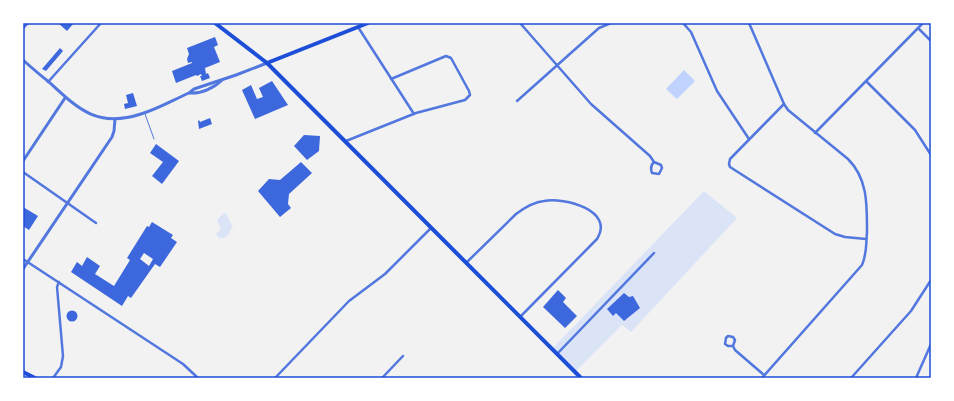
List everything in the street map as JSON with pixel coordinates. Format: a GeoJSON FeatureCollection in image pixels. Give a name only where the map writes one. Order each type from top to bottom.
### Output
{"type":"FeatureCollection","features":[{"type":"Feature","properties":{"kind":"main road"},"geometry":{"type":"LineString","coordinates":[[215,23],[267,63],[581,378]]}},
{"type":"Feature","properties":{"kind":"main road"},"geometry":{"type":"LineString","coordinates":[[267,63],[368,23]]}},
{"type":"Feature","properties":{"kind":"main road"},"geometry":{"type":"LineString","coordinates":[[23,372],[35,378]]}},
{"type":"Feature","properties":{"kind":"street"},"geometry":{"type":"LineString","coordinates":[[23,28],[28,23]]}},
{"type":"Feature","properties":{"kind":"street"},"geometry":{"type":"LineString","coordinates":[[48,82],[101,23]]}},
{"type":"Feature","properties":{"kind":"street"},"geometry":{"type":"LineString","coordinates":[[520,23],[591,104],[650,156],[654,162],[661,165],[662,168],[659,174],[652,173],[650,167],[654,162]]}},
{"type":"Feature","properties":{"kind":"street"},"geometry":{"type":"LineString","coordinates":[[517,101],[599,28],[612,23]]}},
{"type":"Feature","properties":{"kind":"street"},"geometry":{"type":"LineString","coordinates":[[683,23],[691,32],[720,95],[749,139]]}},
{"type":"Feature","properties":{"kind":"street"},"geometry":{"type":"LineString","coordinates":[[749,23],[784,104],[794,116],[848,159],[855,167],[861,177],[866,198],[865,259],[859,270],[762,378]]}},
{"type":"Feature","properties":{"kind":"street"},"geometry":{"type":"LineString","coordinates":[[815,133],[923,23]]}},
{"type":"Feature","properties":{"kind":"street"},"geometry":{"type":"LineString","coordinates":[[357,27],[414,114]]}},
{"type":"Feature","properties":{"kind":"street"},"geometry":{"type":"LineString","coordinates":[[918,28],[931,41]]}},
{"type":"Feature","properties":{"kind":"street"},"geometry":{"type":"LineString","coordinates":[[346,142],[414,114],[465,100],[470,95],[451,58],[446,56],[391,79]]}},
{"type":"Feature","properties":{"kind":"street"},"geometry":{"type":"LineString","coordinates":[[23,60],[65,98],[86,113],[103,118],[115,119],[145,113],[189,93],[196,94],[216,86],[222,80],[267,63]]}},
{"type":"Feature","properties":{"kind":"street"},"geometry":{"type":"LineString","coordinates":[[866,81],[915,130],[931,155]]}},
{"type":"Feature","properties":{"kind":"street"},"geometry":{"type":"LineString","coordinates":[[23,161],[65,98]]}},
{"type":"Feature","properties":{"kind":"street"},"geometry":{"type":"LineString","coordinates":[[784,104],[730,158],[729,164],[732,169],[836,234],[845,237],[866,239]]}},
{"type":"Feature","properties":{"kind":"street"},"geometry":{"type":"LineString","coordinates":[[23,269],[112,137],[115,119]]}},
{"type":"Feature","properties":{"kind":"street"},"geometry":{"type":"LineString","coordinates":[[23,172],[96,223]]}},
{"type":"Feature","properties":{"kind":"street"},"geometry":{"type":"LineString","coordinates":[[466,263],[516,214],[536,203],[552,200],[568,201],[583,206],[594,214],[600,226],[600,233],[597,239],[520,317]]}},
{"type":"Feature","properties":{"kind":"street"},"geometry":{"type":"LineString","coordinates":[[275,378],[349,301],[385,274],[432,228]]}},
{"type":"Feature","properties":{"kind":"street"},"geometry":{"type":"LineString","coordinates":[[557,354],[654,253]]}},
{"type":"Feature","properties":{"kind":"street"},"geometry":{"type":"LineString","coordinates":[[23,259],[183,364],[198,378]]}},
{"type":"Feature","properties":{"kind":"street"},"geometry":{"type":"LineString","coordinates":[[851,378],[911,311],[931,280]]}},
{"type":"Feature","properties":{"kind":"street"},"geometry":{"type":"LineString","coordinates":[[53,378],[61,367],[63,356],[57,287],[59,282]]}},
{"type":"Feature","properties":{"kind":"street"},"geometry":{"type":"LineString","coordinates":[[728,336],[733,337],[735,340],[733,346],[728,346],[725,344],[728,336]]}},
{"type":"Feature","properties":{"kind":"street"},"geometry":{"type":"LineString","coordinates":[[916,378],[931,344]]}},
{"type":"Feature","properties":{"kind":"street"},"geometry":{"type":"LineString","coordinates":[[733,346],[735,350],[764,375]]}},
{"type":"Feature","properties":{"kind":"street"},"geometry":{"type":"LineString","coordinates":[[382,378],[403,356]]}},
{"type":"Feature","properties":{"kind":"lane"},"geometry":{"type":"LineString","coordinates":[[145,113],[154,139]]}},
{"type":"Feature","properties":{"kind":"shaded area"},"geometry":{"type":"Polygon","coordinates":[[[704,191],[737,218],[631,332],[622,325],[575,372],[552,349],[704,191]]]}},
{"type":"Feature","properties":{"kind":"shaded area"},"geometry":{"type":"Polygon","coordinates":[[[225,212],[233,227],[230,230],[230,233],[224,238],[219,238],[216,234],[221,229],[217,220],[225,212]]]}},
{"type":"Feature","properties":{"kind":"water"},"geometry":{"type":"Polygon","coordinates":[[[684,70],[695,81],[677,99],[666,89],[684,70]]]}},
{"type":"Feature","properties":{"kind":"building"},"geometry":{"type":"Polygon","coordinates":[[[58,23],[74,23],[67,31],[58,23]]]}},
{"type":"Feature","properties":{"kind":"building"},"geometry":{"type":"Polygon","coordinates":[[[215,37],[218,45],[214,47],[220,62],[205,68],[206,74],[208,73],[210,78],[202,81],[200,76],[202,76],[201,74],[176,83],[172,71],[192,63],[188,63],[187,59],[189,54],[187,48],[215,37]]]}},
{"type":"Feature","properties":{"kind":"building"},"geometry":{"type":"Polygon","coordinates":[[[60,48],[63,51],[46,71],[42,69],[60,48]]]}},
{"type":"Feature","properties":{"kind":"building"},"geometry":{"type":"Polygon","coordinates":[[[272,81],[288,105],[255,119],[242,90],[251,85],[257,99],[263,97],[259,88],[272,81]]]}},
{"type":"Feature","properties":{"kind":"building"},"geometry":{"type":"Polygon","coordinates":[[[133,93],[137,106],[125,109],[124,104],[128,103],[126,95],[133,93]]]}},
{"type":"Feature","properties":{"kind":"building"},"geometry":{"type":"Polygon","coordinates":[[[210,118],[212,124],[199,129],[199,120],[200,122],[210,118]]]}},
{"type":"Feature","properties":{"kind":"building"},"geometry":{"type":"Polygon","coordinates":[[[304,135],[320,136],[319,151],[307,160],[294,146],[304,135]]]}},
{"type":"Feature","properties":{"kind":"building"},"geometry":{"type":"Polygon","coordinates":[[[156,144],[179,161],[162,184],[152,176],[163,162],[150,153],[156,144]]]}},
{"type":"Feature","properties":{"kind":"building"},"geometry":{"type":"Polygon","coordinates":[[[301,162],[312,173],[289,194],[288,204],[291,208],[280,217],[258,191],[269,179],[280,180],[301,162]]]}},
{"type":"Feature","properties":{"kind":"building"},"geometry":{"type":"Polygon","coordinates":[[[23,207],[38,216],[29,230],[23,226],[23,207]]]}},
{"type":"Feature","properties":{"kind":"building"},"geometry":{"type":"Polygon","coordinates":[[[152,222],[173,235],[171,238],[177,242],[160,267],[155,264],[131,298],[128,296],[122,306],[71,272],[77,262],[82,266],[87,257],[100,266],[95,274],[114,286],[130,260],[127,258],[147,226],[149,227],[152,222]],[[144,253],[140,259],[149,266],[153,259],[144,253]]]}},
{"type":"Feature","properties":{"kind":"building"},"geometry":{"type":"Polygon","coordinates":[[[558,290],[566,298],[563,302],[577,316],[565,328],[543,307],[558,290]]]}},
{"type":"Feature","properties":{"kind":"building"},"geometry":{"type":"Polygon","coordinates":[[[624,293],[629,297],[633,296],[640,308],[624,321],[616,313],[613,316],[607,309],[624,293]]]}},
{"type":"Feature","properties":{"kind":"building"},"geometry":{"type":"Polygon","coordinates":[[[70,311],[74,311],[76,312],[76,320],[70,321],[67,318],[67,314],[70,311]]]}}]}
